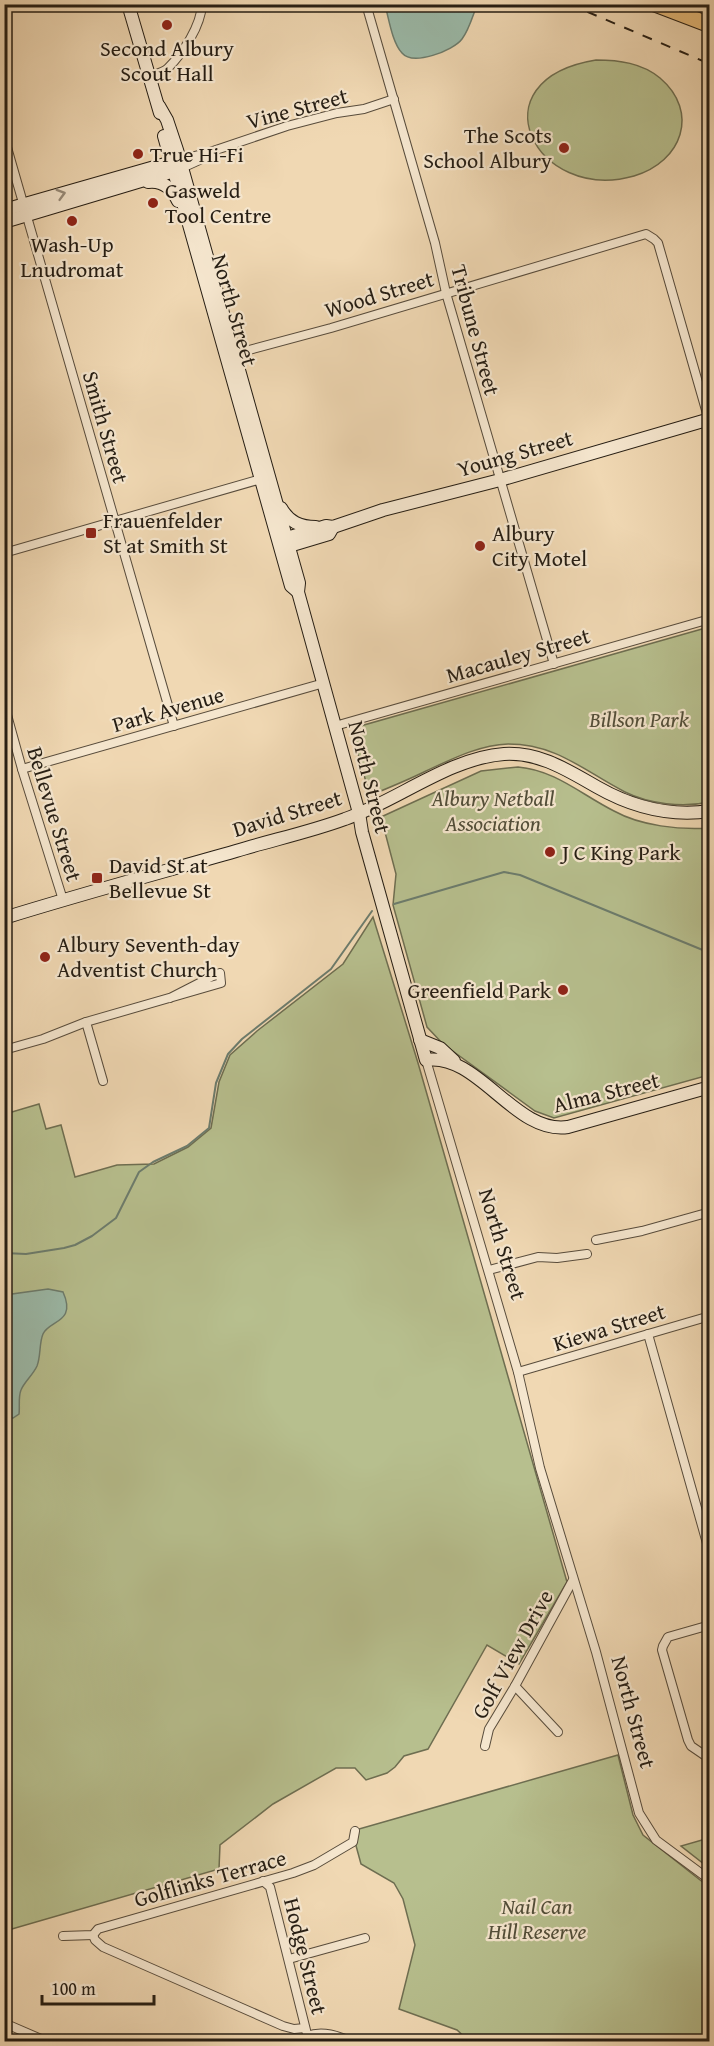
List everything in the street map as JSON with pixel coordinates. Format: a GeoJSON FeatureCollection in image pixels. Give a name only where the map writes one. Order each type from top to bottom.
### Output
{"type":"FeatureCollection","features":[{"type":"Feature","properties":{"kind":"highway"},"geometry":{"type":"LineString","coordinates":[[656,4],[710,26]]}},
{"type":"Feature","properties":{"kind":"highway"},"geometry":{"type":"LineString","coordinates":[[701,4],[710,8]]}},
{"type":"Feature","properties":{"kind":"main road","name":"North Street"},"geometry":{"type":"LineString","coordinates":[[128,4],[159,106],[161,123],[177,165],[234,354],[276,499],[285,543]]}},
{"type":"Feature","properties":{"kind":"main road","name":"North Street"},"geometry":{"type":"LineString","coordinates":[[177,165],[189,227],[261,479],[299,583],[298,592],[426,1060]]}},
{"type":"Feature","properties":{"kind":"main road"},"geometry":{"type":"LineString","coordinates":[[137,183],[177,165]]}},
{"type":"Feature","properties":{"kind":"main road"},"geometry":{"type":"LineString","coordinates":[[4,222],[26,210],[177,165]]}},
{"type":"Feature","properties":{"kind":"main road"},"geometry":{"type":"LineString","coordinates":[[4,210],[26,210],[137,183],[155,181],[175,194],[189,227]]}},
{"type":"Feature","properties":{"kind":"main road","name":"Young Street"},"geometry":{"type":"LineString","coordinates":[[285,543],[383,510],[500,480],[709,421]]}},
{"type":"Feature","properties":{"kind":"main road"},"geometry":{"type":"LineString","coordinates":[[276,499],[284,514],[296,524],[307,527],[329,527]]}},
{"type":"Feature","properties":{"kind":"main road","name":"David Street"},"geometry":{"type":"LineString","coordinates":[[4,918],[344,820],[469,762],[490,756],[511,754],[533,756],[552,762],[643,808],[662,812],[710,811]]}},
{"type":"Feature","properties":{"kind":"main road","name":"Alma Street"},"geometry":{"type":"LineString","coordinates":[[420,1040],[440,1048],[459,1066],[541,1125],[558,1129],[710,1087]]}},
{"type":"Feature","properties":{"kind":"main road","name":"Alma Street"},"geometry":{"type":"LineString","coordinates":[[426,1060],[440,1059],[459,1066]]}},
{"type":"Feature","properties":{"kind":"street"},"geometry":{"type":"LineString","coordinates":[[150,76],[167,69],[192,37],[200,20],[202,4]]}},
{"type":"Feature","properties":{"kind":"street","name":"Tribune Street"},"geometry":{"type":"LineString","coordinates":[[366,4],[435,243],[446,293],[554,664]]}},
{"type":"Feature","properties":{"kind":"street","name":"Vine Street"},"geometry":{"type":"LineString","coordinates":[[177,165],[206,157],[210,152],[287,126],[337,113],[364,109],[394,99]]}},
{"type":"Feature","properties":{"kind":"street","name":"Smith Street"},"geometry":{"type":"LineString","coordinates":[[4,137],[174,726]]}},
{"type":"Feature","properties":{"kind":"street","name":"Wood Street"},"geometry":{"type":"LineString","coordinates":[[234,354],[332,328],[645,234],[654,238],[658,243],[709,421]]}},
{"type":"Feature","properties":{"kind":"street"},"geometry":{"type":"LineString","coordinates":[[4,553],[261,479]]}},
{"type":"Feature","properties":{"kind":"street","name":"Macauley Street"},"geometry":{"type":"LineString","coordinates":[[335,726],[710,619]]}},
{"type":"Feature","properties":{"kind":"street","name":"Park Avenue"},"geometry":{"type":"LineString","coordinates":[[22,769],[324,683]]}},
{"type":"Feature","properties":{"kind":"street","name":"Bellevue Street"},"geometry":{"type":"LineString","coordinates":[[4,704],[63,900]]}},
{"type":"Feature","properties":{"kind":"street"},"geometry":{"type":"LineString","coordinates":[[4,1050],[43,1039],[86,1022],[170,998],[220,973],[221,983]]}},
{"type":"Feature","properties":{"kind":"street"},"geometry":{"type":"LineString","coordinates":[[86,1022],[103,1081]]}},
{"type":"Feature","properties":{"kind":"street","name":"North Street"},"geometry":{"type":"LineString","coordinates":[[426,1060],[518,1372],[540,1468],[596,1653],[639,1813],[656,1840],[710,1880]]}},
{"type":"Feature","properties":{"kind":"street"},"geometry":{"type":"LineString","coordinates":[[596,1240],[642,1231],[710,1212]]}},
{"type":"Feature","properties":{"kind":"street"},"geometry":{"type":"LineString","coordinates":[[489,1270],[538,1257],[557,1258],[587,1254]]}},
{"type":"Feature","properties":{"kind":"street","name":"Kiewa Street"},"geometry":{"type":"LineString","coordinates":[[518,1372],[710,1316]]}},
{"type":"Feature","properties":{"kind":"street"},"geometry":{"type":"LineString","coordinates":[[648,1334],[710,1554]]}},
{"type":"Feature","properties":{"kind":"street","name":"Golf View Drive"},"geometry":{"type":"LineString","coordinates":[[485,1746],[489,1729],[573,1580]]}},
{"type":"Feature","properties":{"kind":"street"},"geometry":{"type":"LineString","coordinates":[[710,1625],[668,1637],[662,1650],[688,1740],[691,1746],[710,1759]]}},
{"type":"Feature","properties":{"kind":"street"},"geometry":{"type":"LineString","coordinates":[[515,1686],[558,1732]]}},
{"type":"Feature","properties":{"kind":"street","name":"Golflinks Terrace"},"geometry":{"type":"LineString","coordinates":[[63,1936],[93,1935],[98,1929],[314,1865],[353,1842],[355,1832]]}},
{"type":"Feature","properties":{"kind":"street","name":"Hodge Street"},"geometry":{"type":"LineString","coordinates":[[263,1881],[270,1887],[307,2035]]}},
{"type":"Feature","properties":{"kind":"street"},"geometry":{"type":"LineString","coordinates":[[93,1935],[103,1947],[294,2030],[307,2035],[328,2033],[353,2042]]}},
{"type":"Feature","properties":{"kind":"street"},"geometry":{"type":"LineString","coordinates":[[289,1959],[365,1938]]}},
{"type":"Feature","properties":{"kind":"street"},"geometry":{"type":"LineString","coordinates":[[4,2023],[48,2042]]}},
{"type":"Feature","properties":{"kind":"green space"},"geometry":{"type":"Polygon","coordinates":[[[596,60],[622,62],[646,69],[660,78],[672,91],[680,106],[682,120],[680,134],[674,148],[664,160],[651,169],[634,176],[599,180],[569,172],[546,157],[532,136],[528,113],[536,90],[558,72],[596,60]]]}},
{"type":"Feature","properties":{"kind":"green space","name":"Billson Park"},"geometry":{"type":"Polygon","coordinates":[[[709,627],[709,802],[677,805],[634,796],[556,754],[525,745],[508,744],[466,753],[376,793],[368,789],[353,736],[357,727],[709,627]]]}},
{"type":"Feature","properties":{"kind":"green space","name":"Greenfield Park"},"geometry":{"type":"Polygon","coordinates":[[[518,767],[556,778],[614,811],[636,820],[673,827],[709,828],[709,1075],[554,1118],[535,1111],[443,1044],[427,1027],[393,905],[396,874],[381,817],[481,771],[518,767]]]}},
{"type":"Feature","properties":{"kind":"green space"},"geometry":{"type":"Polygon","coordinates":[[[373,917],[418,1063],[567,1582],[519,1664],[487,1645],[428,1749],[404,1756],[387,1773],[366,1780],[355,1768],[336,1768],[273,1804],[220,1845],[219,1869],[5,1931],[5,1114],[39,1104],[46,1129],[61,1125],[75,1177],[117,1165],[154,1164],[188,1147],[211,1128],[219,1082],[230,1055],[343,964],[373,917]]]}},
{"type":"Feature","properties":{"kind":"green space","name":"Nail Can Hill Reserve"},"geometry":{"type":"Polygon","coordinates":[[[618,1755],[633,1815],[643,1835],[709,1887],[709,2041],[469,2041],[457,2030],[399,2009],[415,1945],[403,1899],[394,1883],[361,1864],[352,1831],[618,1755]]]}},
{"type":"Feature","properties":{"kind":"green space"},"geometry":{"type":"Polygon","coordinates":[[[709,1838],[709,1868],[681,1846],[709,1838]]]}},
{"type":"Feature","properties":{"kind":"shaded area"},"geometry":{"type":"Polygon","coordinates":[[[385,4],[477,5],[467,31],[457,44],[433,55],[415,58],[407,57],[399,48],[393,37],[385,4]]]}},
{"type":"Feature","properties":{"kind":"shaded area"},"geometry":{"type":"Polygon","coordinates":[[[48,1289],[63,1292],[67,1310],[43,1334],[37,1366],[20,1393],[19,1414],[13,1418],[6,1418],[5,1295],[48,1289]]]}},
{"type":"Feature","properties":{"kind":"waterway"},"geometry":{"type":"LineString","coordinates":[[394,904],[504,872],[520,875],[710,953]]}},
{"type":"Feature","properties":{"kind":"waterway"},"geometry":{"type":"LineString","coordinates":[[4,1253],[26,1254],[75,1245],[92,1236],[116,1218],[139,1172],[153,1162],[187,1146],[209,1128],[216,1083],[228,1054],[242,1039],[331,969],[372,911]]}},
{"type":"Feature","properties":{"kind":"railway"},"geometry":{"type":"LineString","coordinates":[[569,4],[710,64]]}},
{"type":"Feature","properties":{"kind":"place","name":"Second Albury Scout Hall"},"geometry":{"type":"Point","coordinates":[167,25]}},
{"type":"Feature","properties":{"kind":"place","name":"The Scots School Albury"},"geometry":{"type":"Point","coordinates":[564,148]}},
{"type":"Feature","properties":{"kind":"place","name":"True Hi-Fi"},"geometry":{"type":"Point","coordinates":[138,154]}},
{"type":"Feature","properties":{"kind":"place","name":"Gasweld Tool Centre"},"geometry":{"type":"Point","coordinates":[153,203]}},
{"type":"Feature","properties":{"kind":"place","name":"Wash-Up Lnudromat"},"geometry":{"type":"Point","coordinates":[72,221]}},
{"type":"Feature","properties":{"kind":"place","name":"Frauenfelder St at Smith St"},"geometry":{"type":"Point","coordinates":[91,533]}},
{"type":"Feature","properties":{"kind":"place","name":"Albury City Motel"},"geometry":{"type":"Point","coordinates":[480,546]}},
{"type":"Feature","properties":{"kind":"place","name":"J C King Park"},"geometry":{"type":"Point","coordinates":[550,852]}},
{"type":"Feature","properties":{"kind":"place","name":"David St at Bellevue St"},"geometry":{"type":"Point","coordinates":[97,878]}},
{"type":"Feature","properties":{"kind":"place","name":"Albury Seventh-day Adventist Church"},"geometry":{"type":"Point","coordinates":[45,957]}},
{"type":"Feature","properties":{"kind":"place","name":"Greenfield Park"},"geometry":{"type":"Point","coordinates":[563,990]}},
{"type":"Feature","properties":{"kind":"park label","name":"Albury Netball Association"},"geometry":{"type":"Point","coordinates":[493,810]}}]}
